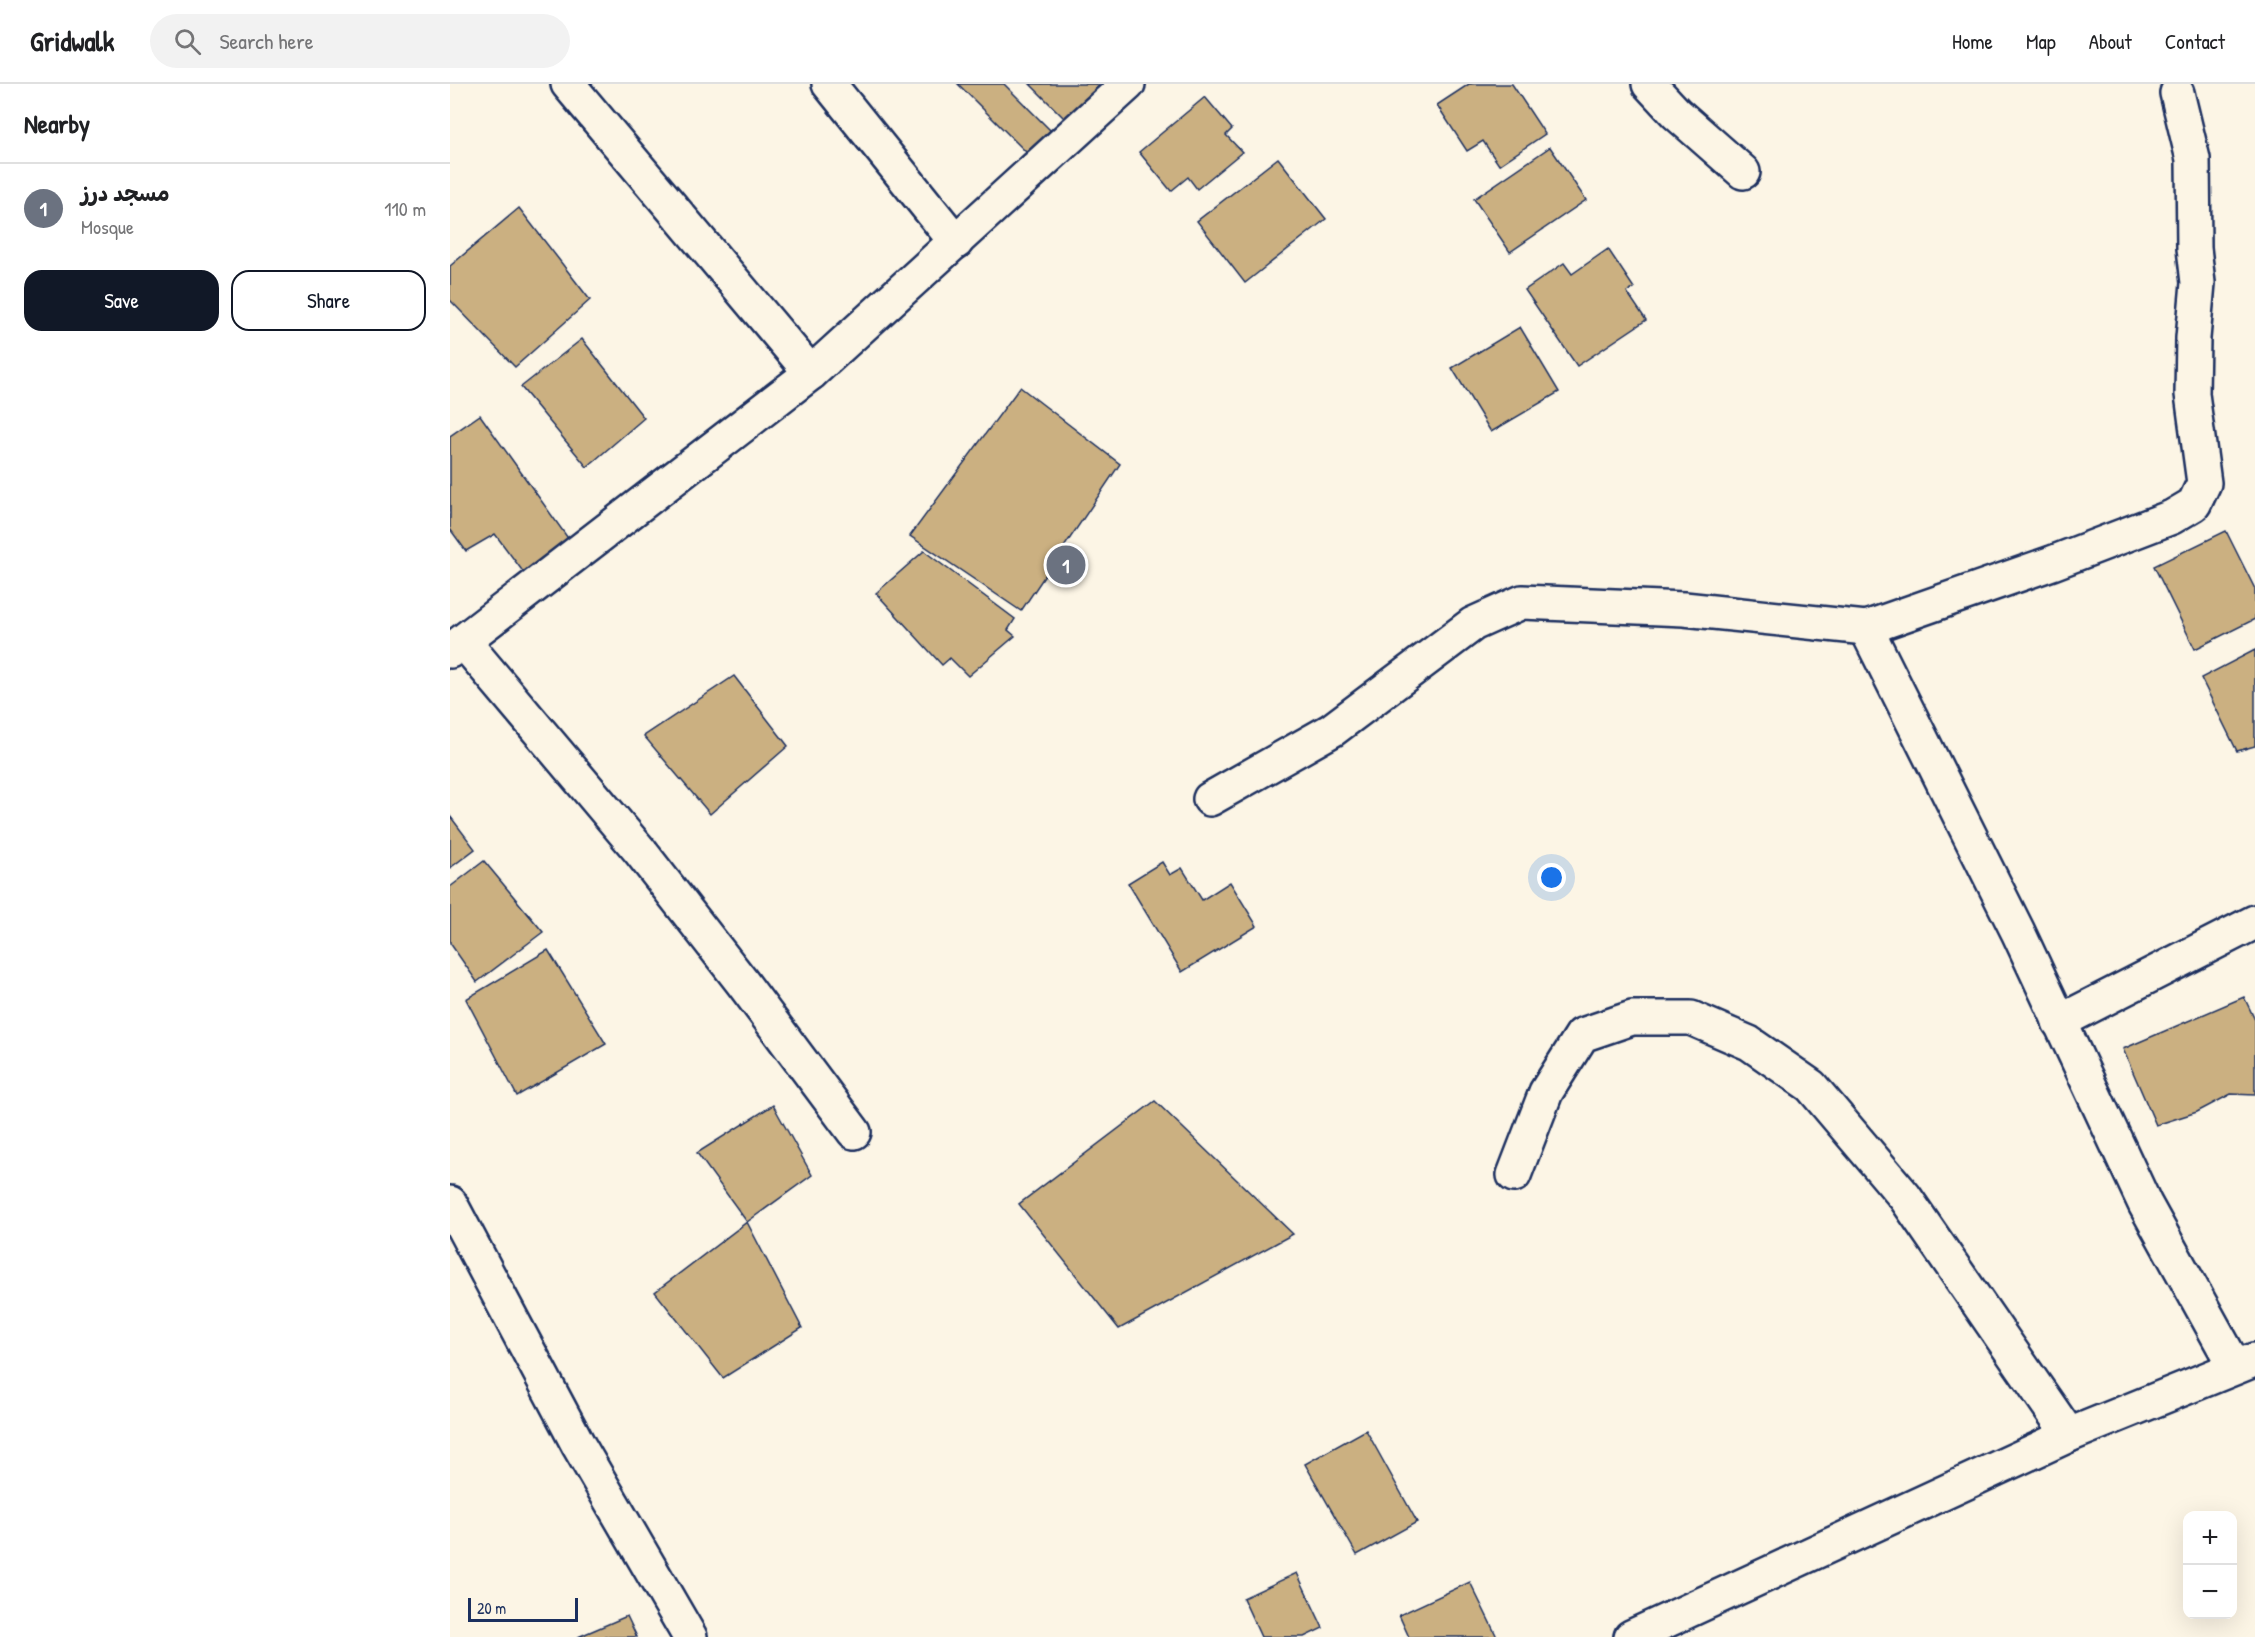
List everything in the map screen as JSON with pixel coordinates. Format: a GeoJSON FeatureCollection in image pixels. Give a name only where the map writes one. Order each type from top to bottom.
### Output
{"type":"FeatureCollection","features":[{"type":"Feature","properties":{"kind":"street"},"geometry":{"type":"LineString","coordinates":[[568,84],[811,373]]}},
{"type":"Feature","properties":{"kind":"street"},"geometry":{"type":"LineString","coordinates":[[829,84],[956,242]]}},
{"type":"Feature","properties":{"kind":"street"},"geometry":{"type":"LineString","coordinates":[[854,1132],[640,851],[457,646],[811,373],[1128,84]]}},
{"type":"Feature","properties":{"kind":"street"},"geometry":{"type":"LineString","coordinates":[[1649,84],[1676,113],[1743,172]]}},
{"type":"Feature","properties":{"kind":"street"},"geometry":{"type":"LineString","coordinates":[[1210,799],[1332,730],[1473,624],[1522,602],[1684,609],[1866,628],[2052,563],[2172,517],[2194,504],[2204,483],[2192,394],[2193,338],[2198,283],[2194,248],[2193,159],[2177,93]]}},
{"type":"Feature","properties":{"kind":"street"},"geometry":{"type":"LineString","coordinates":[[1631,1637],[2069,1435],[2245,1364],[2145,1204],[2018,932],[1866,628]]}},
{"type":"Feature","properties":{"kind":"street"},"geometry":{"type":"LineString","coordinates":[[2059,1022],[2255,922]]}},
{"type":"Feature","properties":{"kind":"street"},"geometry":{"type":"LineString","coordinates":[[1515,1175],[1546,1092],[1582,1035],[1632,1018],[1690,1018],[1749,1043],[1811,1086],[1905,1197],[2069,1435]]}},
{"type":"Feature","properties":{"kind":"street"},"geometry":{"type":"LineString","coordinates":[[450,1203],[579,1446],[690,1637]]}},
{"type":"Feature","properties":{"kind":"building"},"geometry":{"type":"Polygon","coordinates":[[[958,84],[1004,84],[1056,136],[1033,159],[958,84]]]}},
{"type":"Feature","properties":{"kind":"building"},"geometry":{"type":"Polygon","coordinates":[[[1030,84],[1097,84],[1102,89],[1068,122],[1030,84]]]}},
{"type":"Feature","properties":{"kind":"building"},"geometry":{"type":"Polygon","coordinates":[[[1469,84],[1512,84],[1545,134],[1499,165],[1483,141],[1467,151],[1437,105],[1469,84]]]}},
{"type":"Feature","properties":{"kind":"building"},"geometry":{"type":"Polygon","coordinates":[[[1205,97],[1232,129],[1226,135],[1242,152],[1197,189],[1188,177],[1171,191],[1139,152],[1205,97]]]}},
{"type":"Feature","properties":{"kind":"building"},"geometry":{"type":"Polygon","coordinates":[[[1550,147],[1586,200],[1510,252],[1474,199],[1550,147]]]}},
{"type":"Feature","properties":{"kind":"building"},"geometry":{"type":"Polygon","coordinates":[[[1278,158],[1326,219],[1245,283],[1197,221],[1278,158]]]}},
{"type":"Feature","properties":{"kind":"building"},"geometry":{"type":"Polygon","coordinates":[[[519,208],[590,300],[515,367],[450,300],[450,266],[519,208]]]}},
{"type":"Feature","properties":{"kind":"building"},"geometry":{"type":"Polygon","coordinates":[[[1608,249],[1634,288],[1627,292],[1646,320],[1577,366],[1525,290],[1564,263],[1572,274],[1608,249]]]}},
{"type":"Feature","properties":{"kind":"building"},"geometry":{"type":"Polygon","coordinates":[[[1520,327],[1559,392],[1491,432],[1452,368],[1520,327]]]}},
{"type":"Feature","properties":{"kind":"building"},"geometry":{"type":"Polygon","coordinates":[[[582,339],[644,418],[587,467],[521,387],[582,339]]]}},
{"type":"Feature","properties":{"kind":"building"},"geometry":{"type":"Polygon","coordinates":[[[1020,387],[1120,464],[1021,611],[910,536],[1020,387]]]}},
{"type":"Feature","properties":{"kind":"building"},"geometry":{"type":"Polygon","coordinates":[[[480,415],[570,541],[524,573],[495,534],[466,551],[450,529],[450,436],[480,415]]]}},
{"type":"Feature","properties":{"kind":"building"},"geometry":{"type":"Polygon","coordinates":[[[2226,531],[2255,589],[2255,619],[2195,649],[2154,566],[2226,531]]]}},
{"type":"Feature","properties":{"kind":"building"},"geometry":{"type":"Polygon","coordinates":[[[924,551],[1015,619],[1008,630],[1015,636],[968,676],[950,658],[942,665],[876,593],[924,551]]]}},
{"type":"Feature","properties":{"kind":"building"},"geometry":{"type":"Polygon","coordinates":[[[2255,650],[2255,746],[2237,751],[2201,678],[2255,650]]]}},
{"type":"Feature","properties":{"kind":"building"},"geometry":{"type":"Polygon","coordinates":[[[734,676],[788,746],[710,814],[644,736],[734,676]]]}},
{"type":"Feature","properties":{"kind":"building"},"geometry":{"type":"Polygon","coordinates":[[[450,816],[475,849],[450,868],[450,816]]]}},
{"type":"Feature","properties":{"kind":"building"},"geometry":{"type":"Polygon","coordinates":[[[484,861],[543,932],[477,982],[450,943],[450,887],[484,861]]]}},
{"type":"Feature","properties":{"kind":"building"},"geometry":{"type":"Polygon","coordinates":[[[1162,862],[1170,875],[1182,868],[1202,900],[1230,882],[1257,926],[1182,972],[1128,883],[1162,862]]]}},
{"type":"Feature","properties":{"kind":"building"},"geometry":{"type":"Polygon","coordinates":[[[548,950],[606,1044],[517,1096],[466,999],[548,950]]]}},
{"type":"Feature","properties":{"kind":"building"},"geometry":{"type":"Polygon","coordinates":[[[2244,997],[2255,1020],[2255,1095],[2231,1094],[2197,1112],[2156,1125],[2123,1049],[2244,997]]]}},
{"type":"Feature","properties":{"kind":"building"},"geometry":{"type":"Polygon","coordinates":[[[1155,1101],[1293,1234],[1119,1329],[1019,1204],[1155,1101]]]}},
{"type":"Feature","properties":{"kind":"building"},"geometry":{"type":"Polygon","coordinates":[[[773,1105],[812,1175],[747,1222],[697,1153],[773,1105]]]}},
{"type":"Feature","properties":{"kind":"building"},"geometry":{"type":"Polygon","coordinates":[[[747,1222],[802,1328],[723,1378],[655,1292],[747,1222]]]}},
{"type":"Feature","properties":{"kind":"building"},"geometry":{"type":"Polygon","coordinates":[[[1366,1430],[1417,1522],[1357,1555],[1305,1464],[1366,1430]]]}},
{"type":"Feature","properties":{"kind":"building"},"geometry":{"type":"Polygon","coordinates":[[[1297,1573],[1323,1628],[1304,1637],[1261,1637],[1243,1598],[1297,1573]]]}},
{"type":"Feature","properties":{"kind":"building"},"geometry":{"type":"Polygon","coordinates":[[[1470,1582],[1497,1637],[1409,1637],[1399,1615],[1470,1582]]]}},
{"type":"Feature","properties":{"kind":"building"},"geometry":{"type":"Polygon","coordinates":[[[627,1616],[637,1637],[578,1637],[627,1616]]]}},
{"type":"Feature","properties":{"kind":"place","name":"مسجد درز"},"geometry":{"type":"Point","coordinates":[1066,565]}}]}
